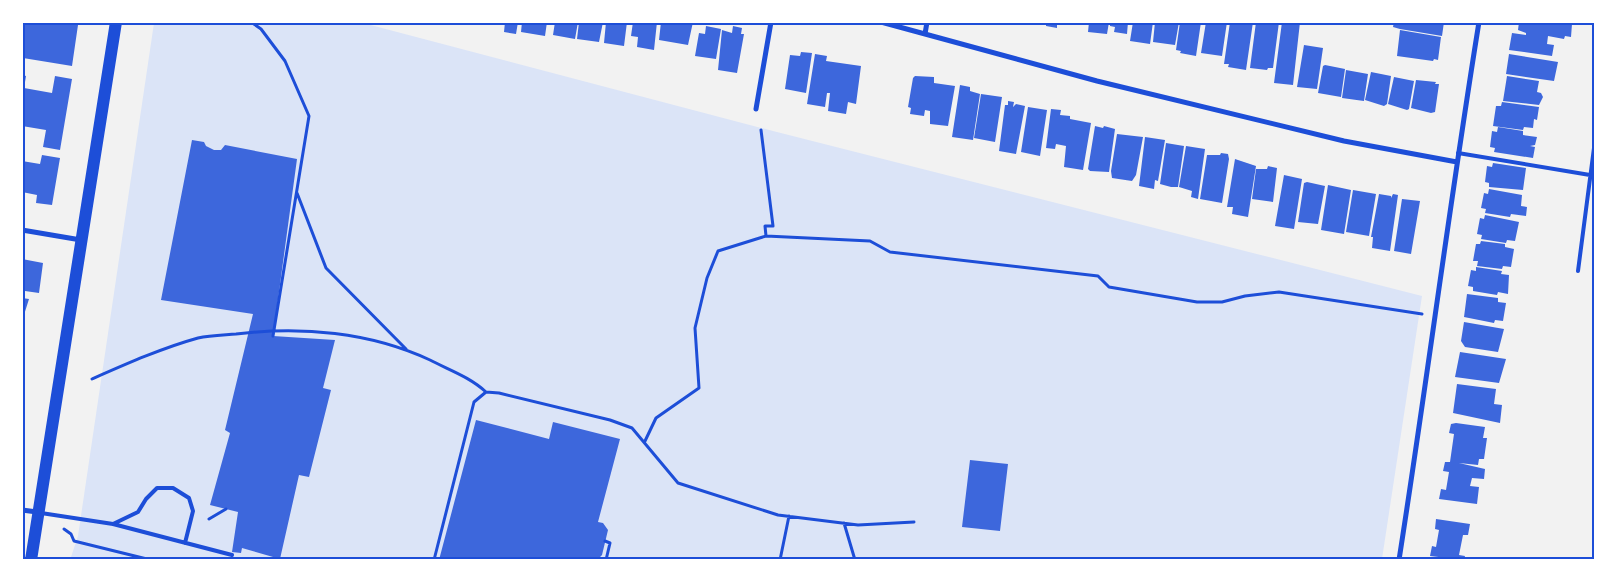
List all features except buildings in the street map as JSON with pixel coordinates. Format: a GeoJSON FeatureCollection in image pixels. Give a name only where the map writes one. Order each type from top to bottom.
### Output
{"type":"FeatureCollection","features":[{"type":"Feature","properties":{"kind":"main road"},"geometry":{"type":"LineString","coordinates":[[30,560],[116,22]]}},
{"type":"Feature","properties":{"kind":"street"},"geometry":{"type":"LineString","coordinates":[[756,110],[771,22]]}},
{"type":"Feature","properties":{"kind":"street"},"geometry":{"type":"LineString","coordinates":[[881,22],[1097,81],[1344,141],[1457,162]]}},
{"type":"Feature","properties":{"kind":"street"},"geometry":{"type":"LineString","coordinates":[[925,34],[927,22]]}},
{"type":"Feature","properties":{"kind":"street"},"geometry":{"type":"LineString","coordinates":[[1399,560],[1426,392],[1458,153],[1479,22]]}},
{"type":"Feature","properties":{"kind":"street"},"geometry":{"type":"LineString","coordinates":[[22,230],[82,240]]}},
{"type":"Feature","properties":{"kind":"street"},"geometry":{"type":"LineString","coordinates":[[22,510],[38,512]]}},
{"type":"Feature","properties":{"kind":"lane"},"geometry":{"type":"LineString","coordinates":[[1578,270],[1594,148]]}},
{"type":"Feature","properties":{"kind":"lane"},"geometry":{"type":"LineString","coordinates":[[1458,153],[1590,175]]}},
{"type":"Feature","properties":{"kind":"lane"},"geometry":{"type":"LineString","coordinates":[[113,524],[138,512],[146,499],[157,488],[173,488],[190,498],[193,511],[185,543]]}},
{"type":"Feature","properties":{"kind":"lane"},"geometry":{"type":"LineString","coordinates":[[38,512],[113,524],[232,555]]}},
{"type":"Feature","properties":{"kind":"path"},"geometry":{"type":"LineString","coordinates":[[251,22],[261,29],[284,61],[310,116],[273,336]]}},
{"type":"Feature","properties":{"kind":"path"},"geometry":{"type":"LineString","coordinates":[[762,130],[773,226],[765,226],[766,236]]}},
{"type":"Feature","properties":{"kind":"path"},"geometry":{"type":"LineString","coordinates":[[297,191],[326,268],[406,349]]}},
{"type":"Feature","properties":{"kind":"path"},"geometry":{"type":"LineString","coordinates":[[645,441],[656,418],[699,388],[695,328],[707,278],[718,251],[766,236],[870,241],[890,252],[1098,276],[1109,287],[1197,302],[1222,302],[1245,296],[1279,292],[1422,314]]}},
{"type":"Feature","properties":{"kind":"path"},"geometry":{"type":"LineString","coordinates":[[92,379],[130,362],[200,338],[274,329],[330,333],[406,349],[476,382],[486,392],[499,393],[610,420],[632,428],[645,441],[678,483],[789,516],[858,524],[914,522]]}},
{"type":"Feature","properties":{"kind":"path"},"geometry":{"type":"LineString","coordinates":[[434,560],[474,402],[486,392]]}},
{"type":"Feature","properties":{"kind":"path"},"geometry":{"type":"LineString","coordinates":[[209,520],[226,509]]}},
{"type":"Feature","properties":{"kind":"path"},"geometry":{"type":"LineString","coordinates":[[780,560],[789,516]]}},
{"type":"Feature","properties":{"kind":"path"},"geometry":{"type":"LineString","coordinates":[[844,523],[855,560]]}},
{"type":"Feature","properties":{"kind":"path"},"geometry":{"type":"LineString","coordinates":[[71,534],[74,541],[151,560]]}},
{"type":"Feature","properties":{"kind":"path"},"geometry":{"type":"LineString","coordinates":[[605,541],[610,542],[606,560]]}},
{"type":"Feature","properties":{"kind":"shaded area"},"geometry":{"type":"Polygon","coordinates":[[[154,23],[363,23],[773,131],[1422,296],[1382,559],[70,560],[78,536],[154,23]]]}}]}
